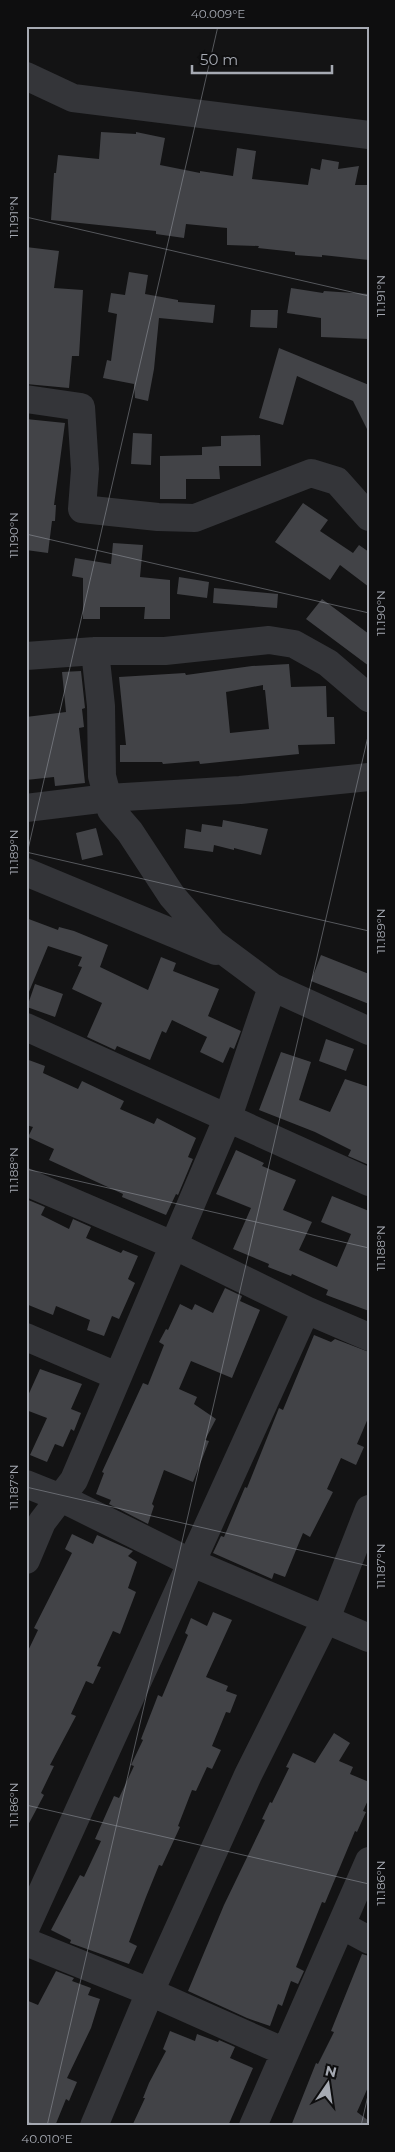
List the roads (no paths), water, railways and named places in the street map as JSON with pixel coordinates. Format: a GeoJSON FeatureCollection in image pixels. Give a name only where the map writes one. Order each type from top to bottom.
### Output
{"type":"FeatureCollection","features":[{"type":"Feature","properties":{"kind":"street"},"geometry":{"type":"LineString","coordinates":[[26,76],[73,98],[369,135]]}},
{"type":"Feature","properties":{"kind":"street"},"geometry":{"type":"LineString","coordinates":[[26,399],[82,407],[85,469],[82,509],[158,517],[195,518],[311,473],[337,481],[369,518]]}},
{"type":"Feature","properties":{"kind":"street"},"geometry":{"type":"LineString","coordinates":[[26,656],[95,651],[165,651],[269,640],[294,644],[328,663],[369,698]]}},
{"type":"Feature","properties":{"kind":"street"},"geometry":{"type":"LineString","coordinates":[[95,651],[101,706],[102,776],[111,810],[130,832],[172,896],[213,943],[272,987],[369,1031]]}},
{"type":"Feature","properties":{"kind":"street"},"geometry":{"type":"LineString","coordinates":[[26,808],[108,798],[240,790],[369,777]]}},
{"type":"Feature","properties":{"kind":"street"},"geometry":{"type":"LineString","coordinates":[[26,872],[233,958]]}},
{"type":"Feature","properties":{"kind":"street"},"geometry":{"type":"LineString","coordinates":[[26,1560],[42,1522],[74,1480],[172,1245],[228,1117],[272,987]]}},
{"type":"Feature","properties":{"kind":"street"},"geometry":{"type":"LineString","coordinates":[[26,1027],[369,1182]]}},
{"type":"Feature","properties":{"kind":"street"},"geometry":{"type":"LineString","coordinates":[[26,1182],[172,1245],[306,1310],[369,1337]]}},
{"type":"Feature","properties":{"kind":"street"},"geometry":{"type":"LineString","coordinates":[[26,1927],[306,1310]]}},
{"type":"Feature","properties":{"kind":"street"},"geometry":{"type":"LineString","coordinates":[[26,1337],[117,1376]]}},
{"type":"Feature","properties":{"kind":"street"},"geometry":{"type":"LineString","coordinates":[[26,1484],[61,1498],[190,1562],[369,1638]]}},
{"type":"Feature","properties":{"kind":"street"},"geometry":{"type":"LineString","coordinates":[[94,2126],[150,1992],[248,1775],[326,1619],[369,1509]]}},
{"type":"Feature","properties":{"kind":"street"},"geometry":{"type":"LineString","coordinates":[[253,2126],[369,1862]]}},
{"type":"Feature","properties":{"kind":"street"},"geometry":{"type":"LineString","coordinates":[[341,1925],[369,1940]]}},
{"type":"Feature","properties":{"kind":"street"},"geometry":{"type":"LineString","coordinates":[[26,1942],[150,1992],[285,2052]]}}]}
